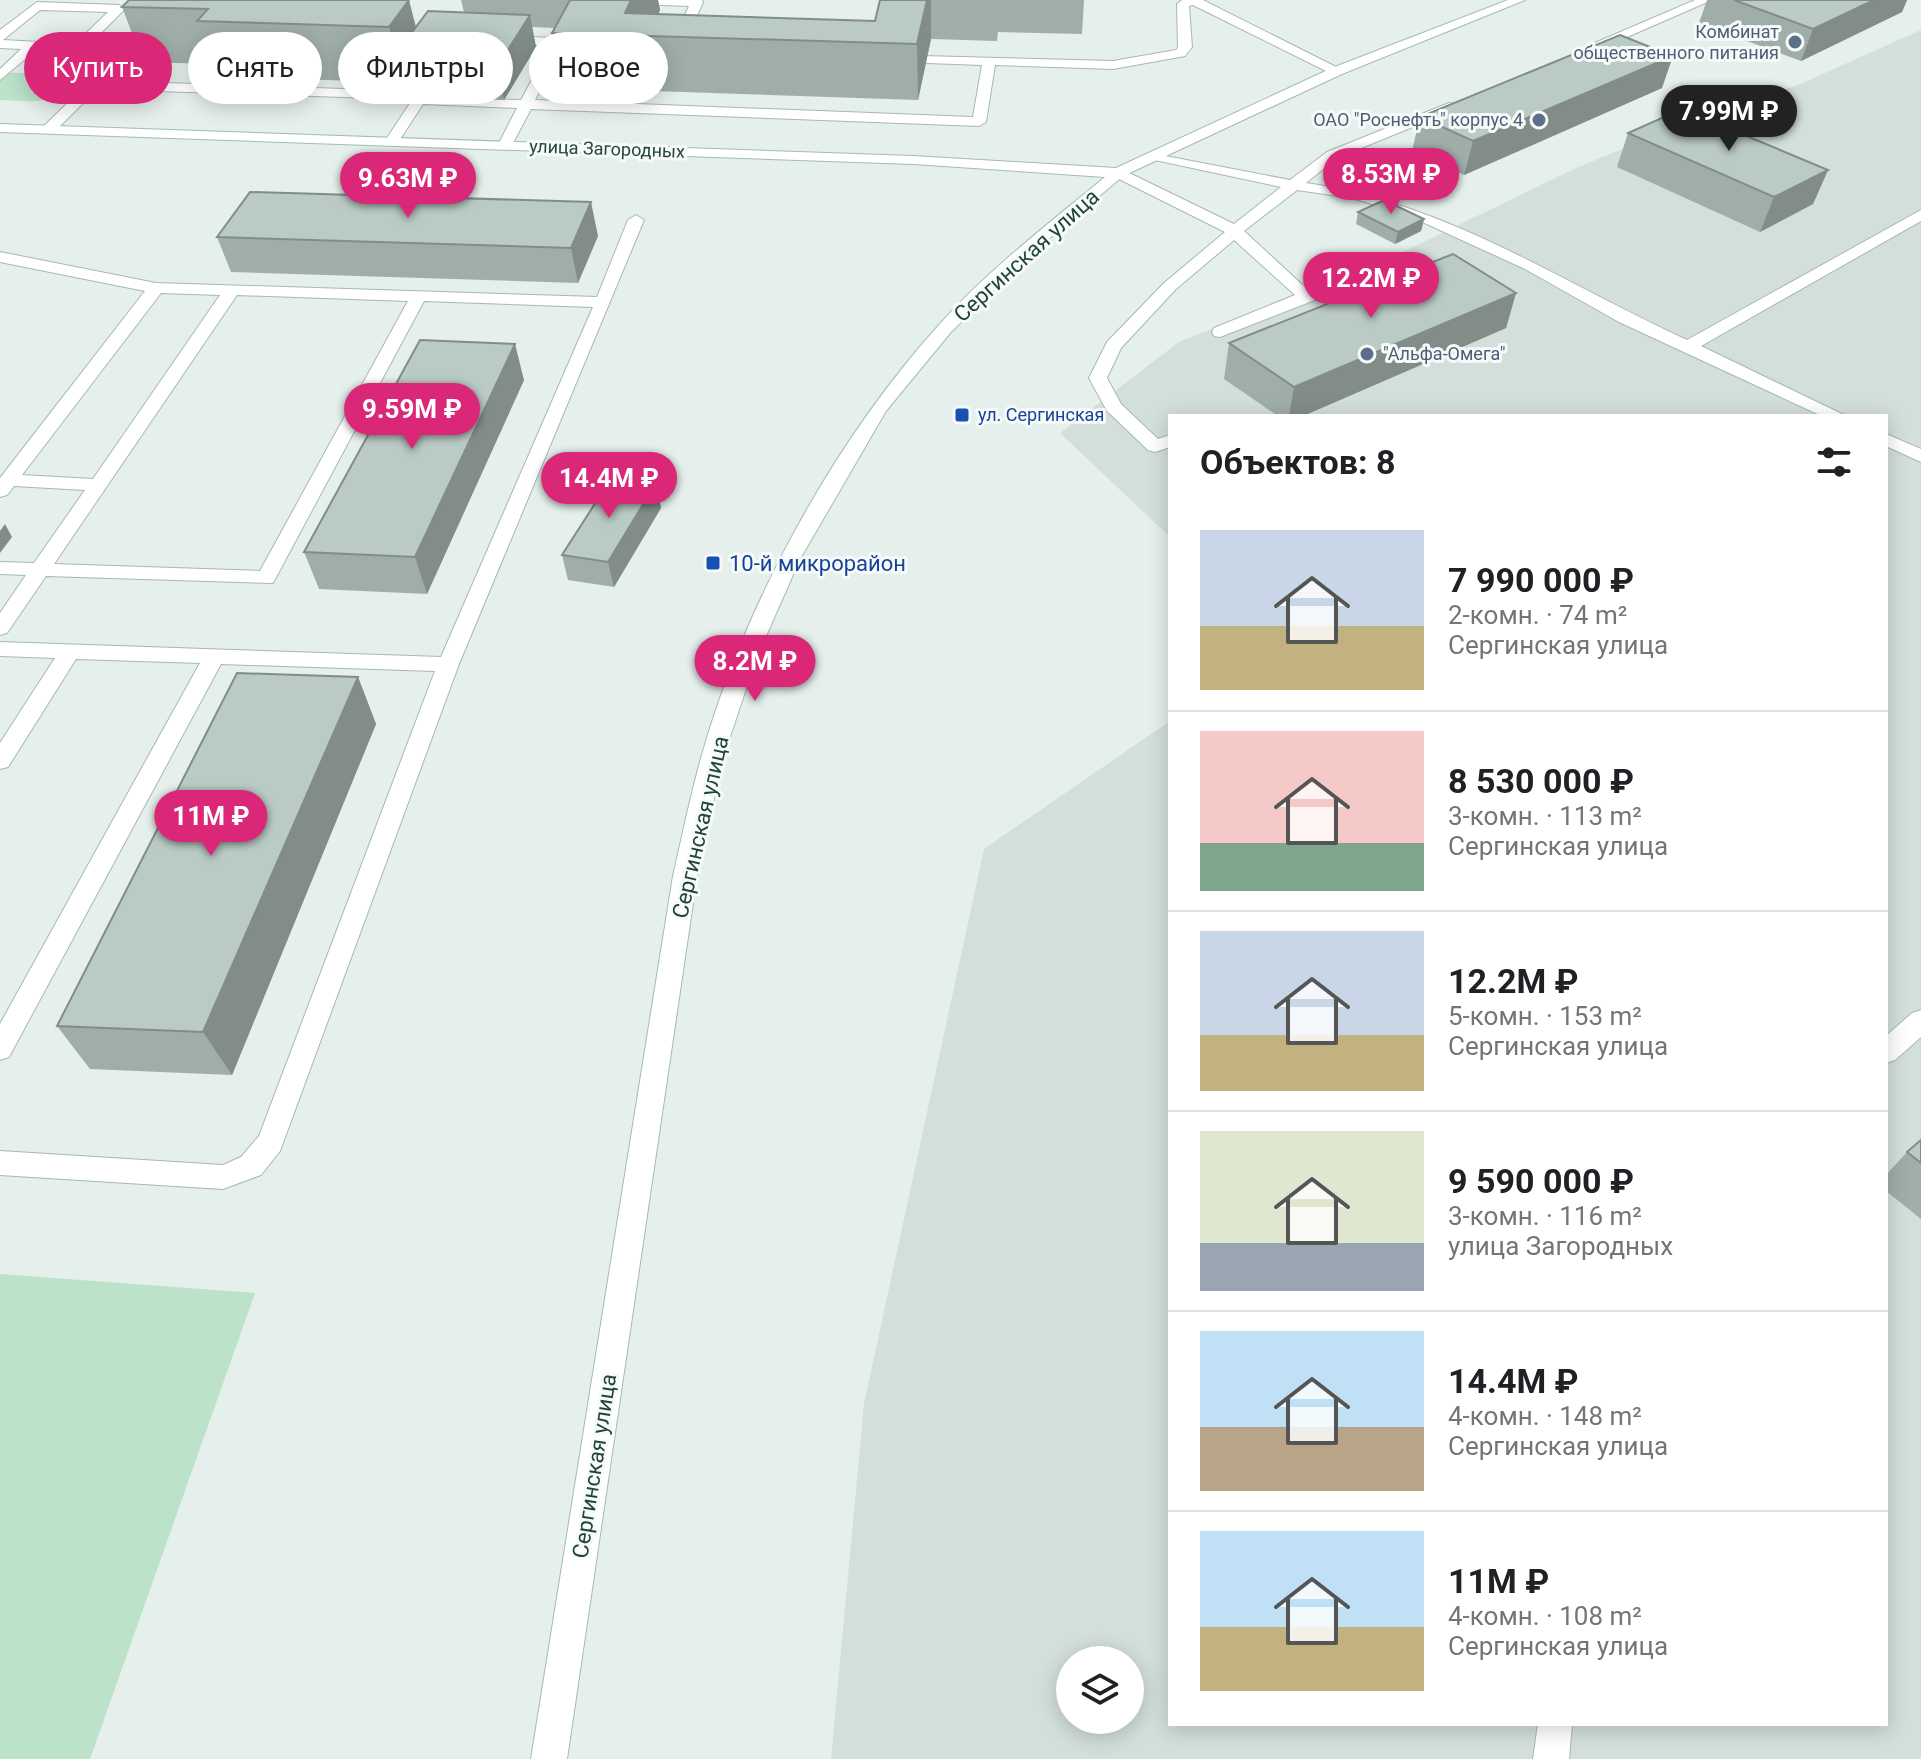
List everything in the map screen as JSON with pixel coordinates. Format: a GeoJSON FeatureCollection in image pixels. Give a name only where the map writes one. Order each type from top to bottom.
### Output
{"type":"FeatureCollection","features":[{"type":"Feature","properties":{"kind":"main road"},"geometry":{"type":"LineString","coordinates":[[148,32],[180,0]]}},
{"type":"Feature","properties":{"kind":"main road"},"geometry":{"type":"LineString","coordinates":[[636,0],[697,2],[675,52],[691,52]]}},
{"type":"Feature","properties":{"kind":"main road"},"geometry":{"type":"LineString","coordinates":[[927,59],[1113,65],[1180,53],[1185,47],[1183,4],[1194,0],[1337,71]]}},
{"type":"Feature","properties":{"kind":"main road","name":"Сергинская улица"},"geometry":{"type":"LineString","coordinates":[[549,1759],[685,876],[712,758],[745,659],[790,559],[878,409],[945,328],[1019,256],[1118,173],[1337,71],[1519,0]]}},
{"type":"Feature","properties":{"kind":"main road"},"geometry":{"type":"LineString","coordinates":[[1577,54],[1706,0]]}},
{"type":"Feature","properties":{"kind":"main road"},"geometry":{"type":"LineString","coordinates":[[0,37],[37,6],[119,9],[95,32]]}},
{"type":"Feature","properties":{"kind":"main road"},"geometry":{"type":"LineString","coordinates":[[564,32],[566,28]]}},
{"type":"Feature","properties":{"kind":"main road"},"geometry":{"type":"LineString","coordinates":[[0,44],[24,46]]}},
{"type":"Feature","properties":{"kind":"main road"},"geometry":{"type":"LineString","coordinates":[[0,76],[24,54]]}},
{"type":"Feature","properties":{"kind":"main road"},"geometry":{"type":"LineString","coordinates":[[392,141],[419,100],[979,122],[989,61]]}},
{"type":"Feature","properties":{"kind":"main road"},"geometry":{"type":"LineString","coordinates":[[172,88],[338,93]]}},
{"type":"Feature","properties":{"kind":"main road"},"geometry":{"type":"LineString","coordinates":[[505,145],[529,97]]}},
{"type":"Feature","properties":{"kind":"main road"},"geometry":{"type":"LineString","coordinates":[[1168,442],[1155,446],[1113,407],[1098,378],[1113,346],[1170,286],[1332,155],[1461,101]]}},
{"type":"Feature","properties":{"kind":"main road"},"geometry":{"type":"LineString","coordinates":[[48,130],[75,104]]}},
{"type":"Feature","properties":{"kind":"main road","name":"улица Загородных"},"geometry":{"type":"LineString","coordinates":[[0,128],[913,160],[1118,173]]}},
{"type":"Feature","properties":{"kind":"main road"},"geometry":{"type":"LineString","coordinates":[[1155,156],[1292,185],[1354,194],[1412,212],[1531,266],[1625,318],[1833,414]]}},
{"type":"Feature","properties":{"kind":"main road"},"geometry":{"type":"LineString","coordinates":[[1118,173],[1235,231],[1306,296]]}},
{"type":"Feature","properties":{"kind":"main road"},"geometry":{"type":"LineString","coordinates":[[1689,346],[1921,215]]}},
{"type":"Feature","properties":{"kind":"main road"},"geometry":{"type":"LineString","coordinates":[[0,1163],[223,1177],[251,1166],[270,1143],[448,664],[636,220]]}},
{"type":"Feature","properties":{"kind":"main road"},"geometry":{"type":"LineString","coordinates":[[0,257],[156,288],[603,302]]}},
{"type":"Feature","properties":{"kind":"main road"},"geometry":{"type":"LineString","coordinates":[[1220,332],[1393,264]]}},
{"type":"Feature","properties":{"kind":"main road"},"geometry":{"type":"LineString","coordinates":[[4,486],[156,288]]}},
{"type":"Feature","properties":{"kind":"main road"},"geometry":{"type":"LineString","coordinates":[[0,628],[232,290]]}},
{"type":"Feature","properties":{"kind":"main road"},"geometry":{"type":"LineString","coordinates":[[0,568],[266,578],[418,297]]}},
{"type":"Feature","properties":{"kind":"main road"},"geometry":{"type":"LineString","coordinates":[[1888,440],[1921,456]]}},
{"type":"Feature","properties":{"kind":"main road"},"geometry":{"type":"LineString","coordinates":[[4,486],[96,485]]}},
{"type":"Feature","properties":{"kind":"main road"},"geometry":{"type":"LineString","coordinates":[[0,649],[448,664]]}},
{"type":"Feature","properties":{"kind":"main road"},"geometry":{"type":"LineString","coordinates":[[0,761],[70,651]]}},
{"type":"Feature","properties":{"kind":"main road"},"geometry":{"type":"LineString","coordinates":[[0,1049],[213,658]]}},
{"type":"Feature","properties":{"kind":"main road"},"geometry":{"type":"LineString","coordinates":[[1888,1050],[1921,1021]]}},
{"type":"Feature","properties":{"kind":"main road"},"geometry":{"type":"LineString","coordinates":[[1551,1759],[1555,1726]]}},
{"type":"Feature","properties":{"kind":"shaded area"},"geometry":{"type":"Polygon","coordinates":[[[1921,30],[1921,1759],[831,1759],[864,1404],[984,849],[1168,722],[1168,1726],[1888,1726],[1888,414],[1168,414],[1168,535],[1060,433],[1179,342],[1401,253],[1574,169],[1718,109],[1798,85],[1921,30]]]}},
{"type":"Feature","properties":{"kind":"green space"},"geometry":{"type":"Polygon","coordinates":[[[0,72],[24,73],[24,101],[0,100],[0,72]]]}},
{"type":"Feature","properties":{"kind":"green space"},"geometry":{"type":"Polygon","coordinates":[[[0,1274],[255,1293],[90,1759],[0,1759],[0,1274]]]}},
{"type":"Feature","properties":{"kind":"building"},"geometry":{"type":"Polygon","coordinates":[[[129,0],[409,0],[389,27],[197,21],[208,9],[122,7],[129,0]]]}},
{"type":"Feature","properties":{"kind":"building"},"geometry":{"type":"Polygon","coordinates":[[[570,0],[631,0],[625,13],[875,21],[880,0],[927,0],[917,44],[668,36],[668,32],[553,32],[570,0]]]}},
{"type":"Feature","properties":{"kind":"building"},"geometry":{"type":"Polygon","coordinates":[[[1734,0],[1874,0],[1813,29],[1734,0]]]}},
{"type":"Feature","properties":{"kind":"building"},"geometry":{"type":"Polygon","coordinates":[[[428,11],[530,15],[513,42],[513,32],[412,32],[428,11]]]}},
{"type":"Feature","properties":{"kind":"building"},"geometry":{"type":"Polygon","coordinates":[[[1620,35],[1673,56],[1473,141],[1420,117],[1620,35]]]}},
{"type":"Feature","properties":{"kind":"building"},"geometry":{"type":"Polygon","coordinates":[[[1682,109],[1828,170],[1774,197],[1628,133],[1682,109]]]}},
{"type":"Feature","properties":{"kind":"building"},"geometry":{"type":"Polygon","coordinates":[[[250,192],[591,202],[571,248],[217,237],[250,192]]]}},
{"type":"Feature","properties":{"kind":"building"},"geometry":{"type":"Polygon","coordinates":[[[1384,200],[1424,219],[1398,232],[1358,212],[1384,200]]]}},
{"type":"Feature","properties":{"kind":"building"},"geometry":{"type":"Polygon","coordinates":[[[1453,254],[1516,293],[1294,387],[1229,343],[1453,254]]]}},
{"type":"Feature","properties":{"kind":"building"},"geometry":{"type":"Polygon","coordinates":[[[420,340],[515,344],[415,557],[304,552],[420,340]]]}},
{"type":"Feature","properties":{"kind":"building"},"geometry":{"type":"Polygon","coordinates":[[[612,477],[656,483],[608,562],[562,555],[612,477]]]}},
{"type":"Feature","properties":{"kind":"building"},"geometry":{"type":"Polygon","coordinates":[[[237,673],[358,677],[203,1032],[57,1026],[237,673]]]}},
{"type":"Feature","properties":{"kind":"building"},"geometry":{"type":"Polygon","coordinates":[[[1921,1140],[1921,1163],[1907,1152],[1921,1140]]]}},
{"type":"Feature","properties":{"kind":"place","name":"Комбинат общественного питания"},"geometry":{"type":"Point","coordinates":[1795,42]}},
{"type":"Feature","properties":{"kind":"place","name":"ОАО \"Роснефть\" корпус 4"},"geometry":{"type":"Point","coordinates":[1539,120]}},
{"type":"Feature","properties":{"kind":"place","name":"\"Альфа-Омега\""},"geometry":{"type":"Point","coordinates":[1367,354]}},
{"type":"Feature","properties":{"kind":"place","name":"ул. Сергинская"},"geometry":{"type":"Point","coordinates":[962,415]}},
{"type":"Feature","properties":{"kind":"place","name":"10-й микрорайон"},"geometry":{"type":"Point","coordinates":[713,563]}}]}
